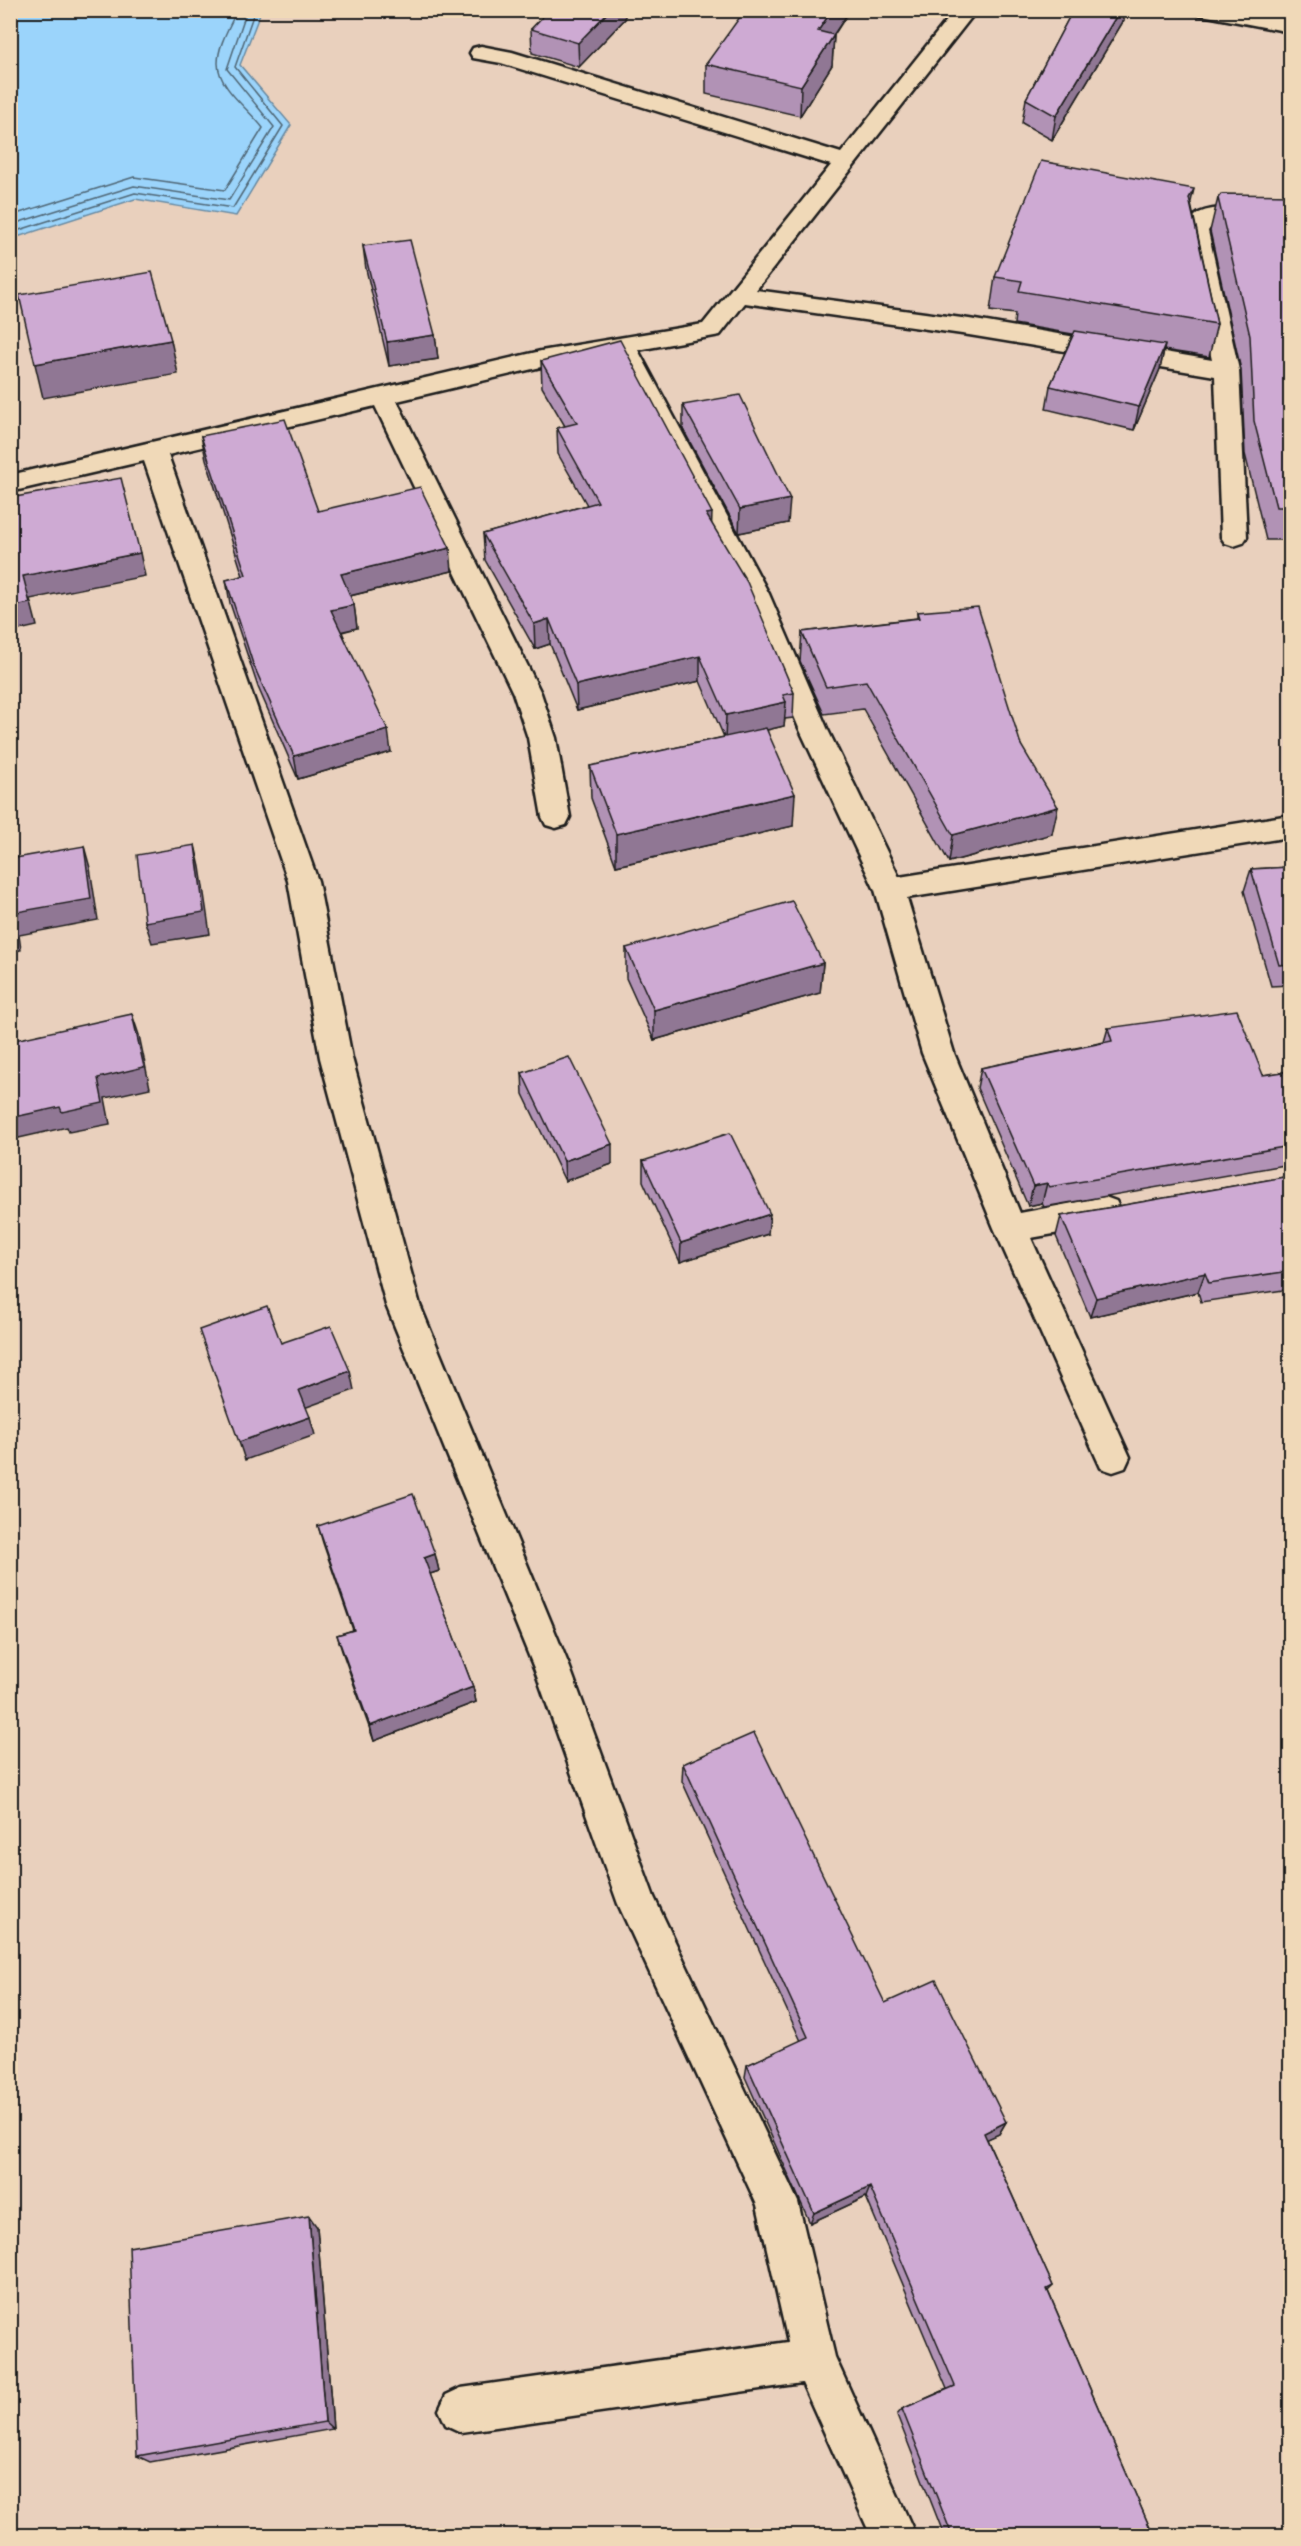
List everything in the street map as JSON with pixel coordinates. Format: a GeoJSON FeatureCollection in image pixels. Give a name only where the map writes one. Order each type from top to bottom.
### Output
{"type":"FeatureCollection","features":[{"type":"Feature","properties":{"kind":"street"},"geometry":{"type":"LineString","coordinates":[[10,484],[154,452],[541,359],[711,330],[967,10]]}},
{"type":"Feature","properties":{"kind":"street"},"geometry":{"type":"LineString","coordinates":[[1213,11],[1290,26]]}},
{"type":"Feature","properties":{"kind":"street"},"geometry":{"type":"LineString","coordinates":[[481,53],[504,57],[846,162]]}},
{"type":"Feature","properties":{"kind":"street"},"geometry":{"type":"LineString","coordinates":[[1234,537],[1227,370],[1196,231],[1206,218],[1234,216],[1290,221]]}},
{"type":"Feature","properties":{"kind":"street"},"geometry":{"type":"LineString","coordinates":[[739,295],[969,327],[1227,370]]}},
{"type":"Feature","properties":{"kind":"street"},"geometry":{"type":"LineString","coordinates":[[623,345],[756,594],[813,728],[890,890],[938,1053],[1010,1228],[1113,1457]]}},
{"type":"Feature","properties":{"kind":"street"},"geometry":{"type":"LineString","coordinates":[[383,397],[527,693],[542,738],[556,817]]}},
{"type":"Feature","properties":{"kind":"street"},"geometry":{"type":"LineString","coordinates":[[154,452],[251,725],[303,881],[336,1059],[403,1305],[552,1668],[637,1904],[777,2202],[814,2360],[894,2535]]}},
{"type":"Feature","properties":{"kind":"street"},"geometry":{"type":"LineString","coordinates":[[890,890],[1290,826]]}},
{"type":"Feature","properties":{"kind":"street"},"geometry":{"type":"LineString","coordinates":[[1010,1228],[1138,1205]]}},
{"type":"Feature","properties":{"kind":"street"},"geometry":{"type":"LineString","coordinates":[[461,2410],[814,2360]]}},
{"type":"Feature","properties":{"kind":"water"},"geometry":{"type":"Polygon","coordinates":[[[10,11],[261,11],[240,65],[291,125],[236,216],[135,199],[11,239],[10,11]]]}},
{"type":"Feature","properties":{"kind":"building"},"geometry":{"type":"Polygon","coordinates":[[[549,10],[610,10],[578,43],[531,29],[549,10]]]}},
{"type":"Feature","properties":{"kind":"building"},"geometry":{"type":"Polygon","coordinates":[[[745,10],[832,10],[818,31],[834,35],[801,86],[706,64],[745,10]]]}},
{"type":"Feature","properties":{"kind":"building"},"geometry":{"type":"Polygon","coordinates":[[[1073,10],[1120,10],[1056,116],[1026,99],[1073,10]]]}},
{"type":"Feature","properties":{"kind":"building"},"geometry":{"type":"Polygon","coordinates":[[[1041,161],[1194,189],[1189,198],[1217,324],[1019,291],[1022,281],[995,277],[1041,161]]]}},
{"type":"Feature","properties":{"kind":"building"},"geometry":{"type":"Polygon","coordinates":[[[1221,194],[1290,195],[1290,507],[1276,507],[1254,421],[1250,336],[1218,198],[1221,194]]]}},
{"type":"Feature","properties":{"kind":"building"},"geometry":{"type":"Polygon","coordinates":[[[410,240],[435,335],[387,342],[363,246],[410,240]]]}},
{"type":"Feature","properties":{"kind":"building"},"geometry":{"type":"Polygon","coordinates":[[[152,272],[171,340],[35,364],[19,295],[152,272]]]}},
{"type":"Feature","properties":{"kind":"building"},"geometry":{"type":"Polygon","coordinates":[[[1075,331],[1165,345],[1139,407],[1050,386],[1075,331]]]}},
{"type":"Feature","properties":{"kind":"building"},"geometry":{"type":"Polygon","coordinates":[[[620,340],[712,513],[706,514],[747,582],[794,693],[783,695],[786,702],[726,715],[700,656],[576,685],[549,619],[534,624],[483,534],[598,502],[557,428],[577,423],[541,361],[620,340]]]}},
{"type":"Feature","properties":{"kind":"building"},"geometry":{"type":"Polygon","coordinates":[[[740,395],[790,499],[740,509],[683,405],[740,395]]]}},
{"type":"Feature","properties":{"kind":"building"},"geometry":{"type":"Polygon","coordinates":[[[285,419],[318,511],[420,487],[450,548],[341,574],[354,605],[331,610],[388,730],[294,756],[253,664],[226,580],[246,575],[201,436],[285,419]]]}},
{"type":"Feature","properties":{"kind":"building"},"geometry":{"type":"Polygon","coordinates":[[[121,478],[140,553],[23,576],[30,603],[10,607],[10,498],[121,478]]]}},
{"type":"Feature","properties":{"kind":"building"},"geometry":{"type":"Polygon","coordinates":[[[978,607],[1021,745],[1058,807],[953,835],[866,681],[826,687],[802,632],[919,618],[917,612],[978,607]]]}},
{"type":"Feature","properties":{"kind":"building"},"geometry":{"type":"Polygon","coordinates":[[[766,728],[795,794],[616,834],[590,766],[766,728]]]}},
{"type":"Feature","properties":{"kind":"building"},"geometry":{"type":"Polygon","coordinates":[[[195,845],[204,912],[145,922],[137,855],[195,845]]]}},
{"type":"Feature","properties":{"kind":"building"},"geometry":{"type":"Polygon","coordinates":[[[84,846],[91,899],[11,913],[13,928],[10,929],[10,859],[84,846]]]}},
{"type":"Feature","properties":{"kind":"building"},"geometry":{"type":"Polygon","coordinates":[[[1290,867],[1290,964],[1279,965],[1251,869],[1290,867]]]}},
{"type":"Feature","properties":{"kind":"building"},"geometry":{"type":"Polygon","coordinates":[[[792,901],[823,963],[654,1010],[626,948],[792,901]]]}},
{"type":"Feature","properties":{"kind":"building"},"geometry":{"type":"Polygon","coordinates":[[[1237,1010],[1263,1075],[1290,1071],[1290,1146],[1049,1187],[1047,1183],[1033,1186],[981,1068],[1112,1041],[1108,1028],[1237,1010]]]}},
{"type":"Feature","properties":{"kind":"building"},"geometry":{"type":"Polygon","coordinates":[[[132,1014],[144,1067],[98,1078],[103,1103],[62,1112],[60,1107],[10,1118],[10,1041],[132,1014]]]}},
{"type":"Feature","properties":{"kind":"building"},"geometry":{"type":"Polygon","coordinates":[[[569,1057],[612,1144],[564,1161],[522,1073],[569,1057]]]}},
{"type":"Feature","properties":{"kind":"building"},"geometry":{"type":"Polygon","coordinates":[[[730,1133],[770,1214],[681,1243],[643,1161],[730,1133]]]}},
{"type":"Feature","properties":{"kind":"building"},"geometry":{"type":"Polygon","coordinates":[[[1290,1176],[1290,1271],[1209,1283],[1205,1273],[1096,1298],[1061,1216],[1290,1176]]]}},
{"type":"Feature","properties":{"kind":"building"},"geometry":{"type":"Polygon","coordinates":[[[267,1306],[281,1343],[331,1326],[350,1371],[299,1390],[310,1417],[239,1442],[199,1330],[267,1306]]]}},
{"type":"Feature","properties":{"kind":"building"},"geometry":{"type":"Polygon","coordinates":[[[413,1494],[435,1554],[424,1558],[473,1687],[370,1726],[337,1635],[354,1630],[318,1526],[413,1494]]]}},
{"type":"Feature","properties":{"kind":"building"},"geometry":{"type":"Polygon","coordinates":[[[754,1733],[885,2003],[936,1980],[1006,2122],[984,2133],[1053,2286],[1047,2289],[1153,2535],[952,2535],[902,2409],[955,2386],[870,2187],[814,2213],[747,2065],[808,2037],[683,1764],[754,1733]]]}},
{"type":"Feature","properties":{"kind":"building"},"geometry":{"type":"Polygon","coordinates":[[[309,2216],[325,2422],[137,2456],[129,2247],[309,2216]]]}}]}
